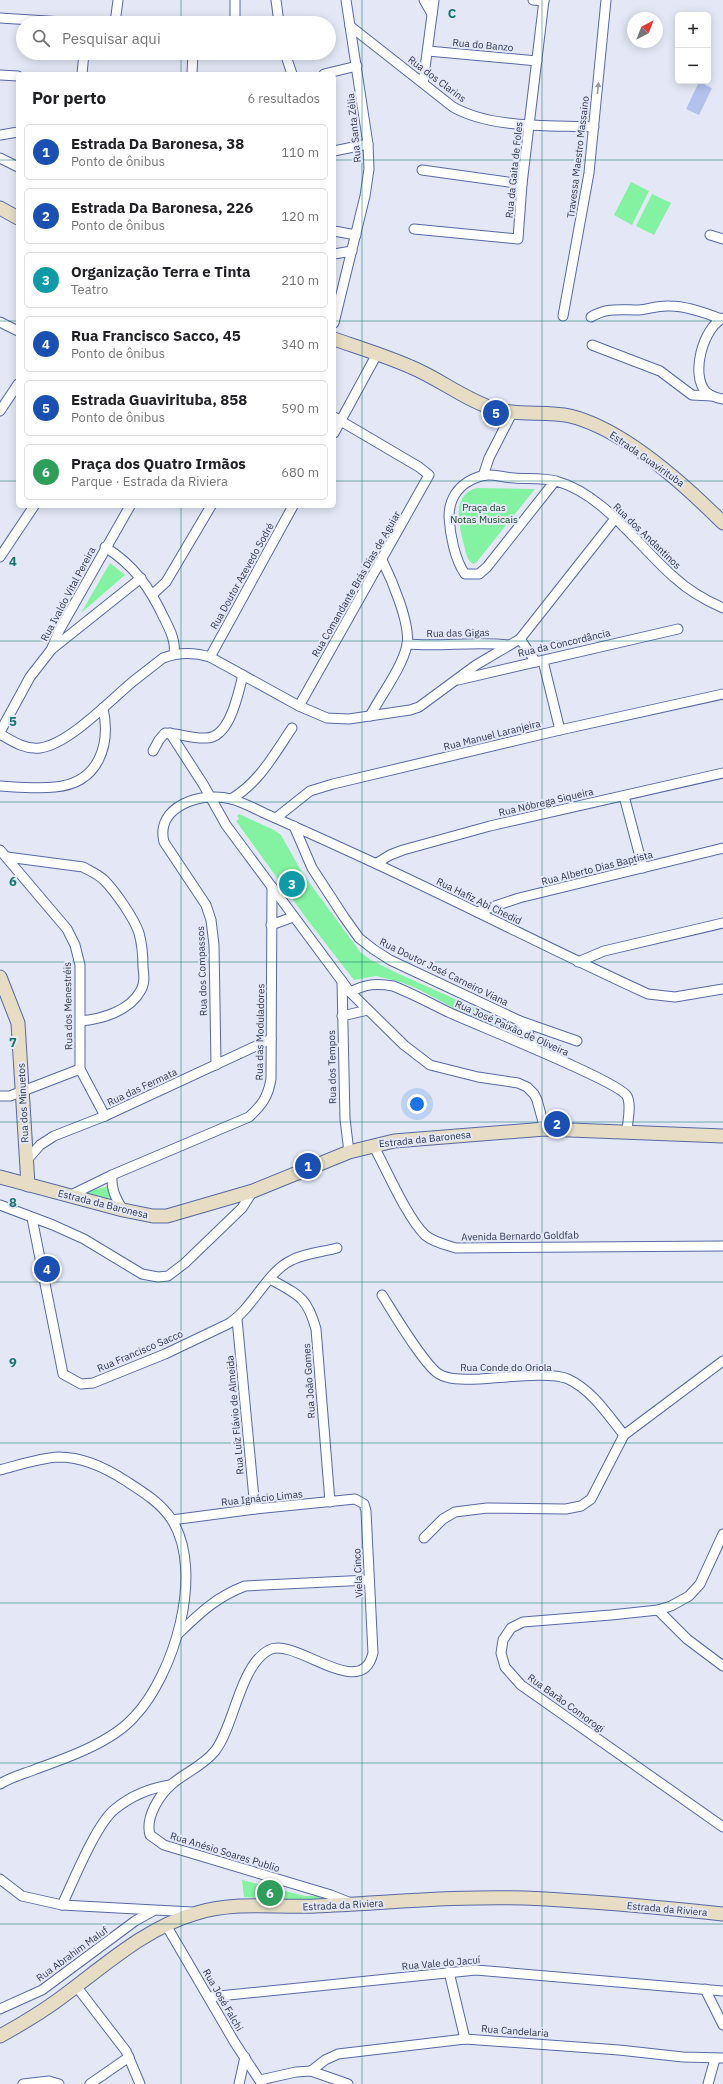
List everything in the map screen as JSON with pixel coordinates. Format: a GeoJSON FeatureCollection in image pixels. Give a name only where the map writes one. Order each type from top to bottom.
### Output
{"type":"FeatureCollection","features":[{"type":"Feature","properties":{"kind":"street"},"geometry":{"type":"LineString","coordinates":[[116,16],[118,0]]}},
{"type":"Feature","properties":{"kind":"street"},"geometry":{"type":"LineString","coordinates":[[235,0],[235,16]]}},
{"type":"Feature","properties":{"kind":"street"},"geometry":{"type":"LineString","coordinates":[[276,0],[278,16]]}},
{"type":"Feature","properties":{"kind":"street","name":"Rua Santa Zélia"},"geometry":{"type":"LineString","coordinates":[[336,315],[365,196],[369,169],[368,144],[346,0]]}},
{"type":"Feature","properties":{"kind":"street"},"geometry":{"type":"LineString","coordinates":[[424,0],[432,14]]}},
{"type":"Feature","properties":{"kind":"street"},"geometry":{"type":"LineString","coordinates":[[423,83],[434,0]]}},
{"type":"Feature","properties":{"kind":"street"},"geometry":{"type":"LineString","coordinates":[[533,0],[544,0]]}},
{"type":"Feature","properties":{"kind":"street","name":"Rua da Gaita de Foles"},"geometry":{"type":"LineString","coordinates":[[414,229],[518,239],[522,184],[544,0]]}},
{"type":"Feature","properties":{"kind":"street","name":"Travessa Maestro Massaino"},"geometry":{"type":"LineString","coordinates":[[563,316],[587,186],[606,0]]}},
{"type":"Feature","properties":{"kind":"street"},"geometry":{"type":"LineString","coordinates":[[0,18],[16,19]]}},
{"type":"Feature","properties":{"kind":"street","name":"Rua dos Clarins"},"geometry":{"type":"LineString","coordinates":[[350,26],[453,107],[465,114],[529,125],[594,127]]}},
{"type":"Feature","properties":{"kind":"street","name":"Rua do Banzo"},"geometry":{"type":"LineString","coordinates":[[428,51],[536,61]]}},
{"type":"Feature","properties":{"kind":"street"},"geometry":{"type":"LineString","coordinates":[[82,72],[83,60]]}},
{"type":"Feature","properties":{"kind":"street"},"geometry":{"type":"LineString","coordinates":[[192,72],[193,60]]}},
{"type":"Feature","properties":{"kind":"street"},"geometry":{"type":"LineString","coordinates":[[287,60],[291,72]]}},
{"type":"Feature","properties":{"kind":"street"},"geometry":{"type":"LineString","coordinates":[[332,72],[357,66]]}},
{"type":"Feature","properties":{"kind":"street"},"geometry":{"type":"LineString","coordinates":[[0,74],[16,76]]}},
{"type":"Feature","properties":{"kind":"street"},"geometry":{"type":"LineString","coordinates":[[0,135],[16,132]]}},
{"type":"Feature","properties":{"kind":"street"},"geometry":{"type":"LineString","coordinates":[[336,151],[368,144]]}},
{"type":"Feature","properties":{"kind":"street"},"geometry":{"type":"LineString","coordinates":[[0,158],[16,166]]}},
{"type":"Feature","properties":{"kind":"street"},"geometry":{"type":"LineString","coordinates":[[422,170],[522,184]]}},
{"type":"Feature","properties":{"kind":"street"},"geometry":{"type":"LineString","coordinates":[[0,208],[16,217]]}},
{"type":"Feature","properties":{"kind":"street"},"geometry":{"type":"LineString","coordinates":[[336,231],[356,235]]}},
{"type":"Feature","properties":{"kind":"street"},"geometry":{"type":"LineString","coordinates":[[710,236],[723,239]]}},
{"type":"Feature","properties":{"kind":"street"},"geometry":{"type":"LineString","coordinates":[[336,254],[352,250]]}},
{"type":"Feature","properties":{"kind":"street"},"geometry":{"type":"LineString","coordinates":[[591,317],[600,311],[610,309],[639,310],[670,306],[722,318],[703,344],[699,360],[699,375],[706,391],[712,396]]}},
{"type":"Feature","properties":{"kind":"street"},"geometry":{"type":"LineString","coordinates":[[0,322],[16,330]]}},
{"type":"Feature","properties":{"kind":"street","name":"Estrada Guavirituba"},"geometry":{"type":"LineString","coordinates":[[336,340],[411,367],[479,403],[512,413],[568,416],[586,420],[613,434],[686,486],[723,523]]}},
{"type":"Feature","properties":{"kind":"street"},"geometry":{"type":"LineString","coordinates":[[592,345],[660,371],[692,395],[712,396],[723,399]]}},
{"type":"Feature","properties":{"kind":"street"},"geometry":{"type":"LineString","coordinates":[[338,418],[377,354]]}},
{"type":"Feature","properties":{"kind":"street"},"geometry":{"type":"LineString","coordinates":[[0,411],[16,387]]}},
{"type":"Feature","properties":{"kind":"street"},"geometry":{"type":"LineString","coordinates":[[484,473],[489,458],[512,413]]}},
{"type":"Feature","properties":{"kind":"street","name":"Rua Comandante Brás Dias de Aguiar"},"geometry":{"type":"LineString","coordinates":[[299,706],[429,475],[338,418]]}},
{"type":"Feature","properties":{"kind":"street"},"geometry":{"type":"LineString","coordinates":[[484,473],[506,477],[555,481],[487,567],[479,574],[465,574],[460,567],[456,555],[449,515],[453,497],[457,490],[466,482],[484,473]]}},
{"type":"Feature","properties":{"kind":"street","name":"Rua dos Andantinos"},"geometry":{"type":"LineString","coordinates":[[555,481],[585,495],[603,508],[674,578],[694,594],[723,608]]}},
{"type":"Feature","properties":{"kind":"street"},"geometry":{"type":"LineString","coordinates":[[0,557],[33,508]]}},
{"type":"Feature","properties":{"kind":"street","name":"Rua Ivaldo Vital Pereira"},"geometry":{"type":"LineString","coordinates":[[0,733],[30,677],[51,650],[60,629],[129,508]]}},
{"type":"Feature","properties":{"kind":"street"},"geometry":{"type":"LineString","coordinates":[[153,594],[166,582],[210,508]]}},
{"type":"Feature","properties":{"kind":"street","name":"Rua Doutor Azevedo Sodré"},"geometry":{"type":"LineString","coordinates":[[210,657],[292,508]]}},
{"type":"Feature","properties":{"kind":"street"},"geometry":{"type":"LineString","coordinates":[[0,733],[23,746],[40,748],[55,743],[75,731],[163,658],[174,654],[198,654],[210,657],[299,706],[336,719],[370,716],[410,710],[419,707],[520,638],[614,520]]}},
{"type":"Feature","properties":{"kind":"street"},"geometry":{"type":"LineString","coordinates":[[106,547],[125,561],[141,578],[153,594],[172,633],[175,646],[174,654]]}},
{"type":"Feature","properties":{"kind":"street"},"geometry":{"type":"LineString","coordinates":[[370,716],[397,667],[407,644],[402,611],[393,583],[382,560]]}},
{"type":"Feature","properties":{"kind":"street"},"geometry":{"type":"LineString","coordinates":[[51,650],[141,578]]}},
{"type":"Feature","properties":{"kind":"street","name":"Rua da Concordância"},"geometry":{"type":"LineString","coordinates":[[455,681],[572,652],[678,629]]}},
{"type":"Feature","properties":{"kind":"street"},"geometry":{"type":"LineString","coordinates":[[520,638],[540,661],[560,730]]}},
{"type":"Feature","properties":{"kind":"street","name":"Rua das Gigas"},"geometry":{"type":"LineString","coordinates":[[407,644],[431,646],[487,642],[509,645]]}},
{"type":"Feature","properties":{"kind":"street"},"geometry":{"type":"LineString","coordinates":[[153,751],[162,735],[165,733],[207,738],[218,735],[228,722],[243,675]]}},
{"type":"Feature","properties":{"kind":"street","name":"Rua Manuel Laranjeira"},"geometry":{"type":"LineString","coordinates":[[276,818],[310,791],[332,784],[560,730],[723,694]]}},
{"type":"Feature","properties":{"kind":"street"},"geometry":{"type":"LineString","coordinates":[[0,786],[55,788],[72,784],[87,775],[104,750],[106,730],[103,708]]}},
{"type":"Feature","properties":{"kind":"street"},"geometry":{"type":"LineString","coordinates":[[231,799],[254,781],[292,728]]}},
{"type":"Feature","properties":{"kind":"street"},"geometry":{"type":"LineString","coordinates":[[170,733],[210,797],[226,826],[350,992],[404,1045],[430,1065],[478,1078],[518,1083],[527,1087],[534,1094],[537,1100],[546,1129]]}},
{"type":"Feature","properties":{"kind":"street","name":"Rua Nóbrega Siqueira"},"geometry":{"type":"LineString","coordinates":[[376,863],[403,850],[490,826],[723,773]]}},
{"type":"Feature","properties":{"kind":"street"},"geometry":{"type":"LineString","coordinates":[[624,796],[643,868]]}},
{"type":"Feature","properties":{"kind":"street","name":"Rua dos Compassos"},"geometry":{"type":"LineString","coordinates":[[216,1065],[214,946],[211,920],[206,905],[164,842],[162,833],[167,815],[174,809],[191,801],[210,797],[231,799]]}},
{"type":"Feature","properties":{"kind":"street","name":"Rua Hafiz Abi Chedid"},"geometry":{"type":"LineString","coordinates":[[231,799],[376,863],[578,962],[648,994],[675,997],[723,989]]}},
{"type":"Feature","properties":{"kind":"street","name":"Rua Doutor José Carneiro Viana"},"geometry":{"type":"LineString","coordinates":[[294,826],[312,868],[352,927],[372,949],[390,960],[520,1020],[577,1040]]}},
{"type":"Feature","properties":{"kind":"street","name":"Rua Alberto Dias Baptista"},"geometry":{"type":"LineString","coordinates":[[477,912],[499,903],[723,848]]}},
{"type":"Feature","properties":{"kind":"street","name":"Rua dos Menestréis"},"geometry":{"type":"LineString","coordinates":[[0,850],[67,929],[75,945],[80,965],[80,1069],[105,1116]]}},
{"type":"Feature","properties":{"kind":"street"},"geometry":{"type":"LineString","coordinates":[[7,857],[83,867],[103,879],[139,932],[144,981],[137,997],[129,1004],[99,1019],[81,1021]]}},
{"type":"Feature","properties":{"kind":"street","name":"Rua das Moduladores"},"geometry":{"type":"LineString","coordinates":[[69,1196],[112,1175],[249,1117],[262,1106],[268,1094],[271,1079],[272,887]]}},
{"type":"Feature","properties":{"kind":"street"},"geometry":{"type":"LineString","coordinates":[[271,925],[294,917]]}},
{"type":"Feature","properties":{"kind":"street"},"geometry":{"type":"LineString","coordinates":[[578,962],[604,951],[723,923]]}},
{"type":"Feature","properties":{"kind":"street","name":"Rua dos Minuetos"},"geometry":{"type":"LineString","coordinates":[[0,977],[18,1023],[21,1092],[28,1185]]}},
{"type":"Feature","properties":{"kind":"street","name":"Rua dos Tempos"},"geometry":{"type":"LineString","coordinates":[[342,981],[345,1119],[349,1152]]}},
{"type":"Feature","properties":{"kind":"street","name":"Rua José Paixão de Oliveira"},"geometry":{"type":"LineString","coordinates":[[350,992],[364,985],[377,983],[393,986],[533,1047],[623,1092],[627,1096],[629,1104],[627,1133]]}},
{"type":"Feature","properties":{"kind":"street"},"geometry":{"type":"LineString","coordinates":[[342,1016],[368,1010]]}},
{"type":"Feature","properties":{"kind":"street"},"geometry":{"type":"LineString","coordinates":[[520,1020],[527,1029],[533,1047]]}},
{"type":"Feature","properties":{"kind":"street","name":"Rua das Fermata"},"geometry":{"type":"LineString","coordinates":[[27,1160],[40,1145],[54,1136],[105,1116],[271,1039]]}},
{"type":"Feature","properties":{"kind":"street"},"geometry":{"type":"LineString","coordinates":[[0,1096],[10,1096],[80,1069]]}},
{"type":"Feature","properties":{"kind":"street","name":"Estrada da Baronesa"},"geometry":{"type":"LineString","coordinates":[[0,1177],[122,1210],[153,1216],[167,1216],[253,1191],[349,1152],[373,1145],[434,1138],[546,1129],[723,1136]]}},
{"type":"Feature","properties":{"kind":"street","name":"Avenida Bernardo Goldfab"},"geometry":{"type":"LineString","coordinates":[[373,1145],[414,1222],[426,1236],[442,1244],[456,1248],[723,1246]]}},
{"type":"Feature","properties":{"kind":"street"},"geometry":{"type":"LineString","coordinates":[[112,1175],[111,1185],[122,1210]]}},
{"type":"Feature","properties":{"kind":"street"},"geometry":{"type":"LineString","coordinates":[[0,1205],[53,1225],[84,1239],[142,1274],[158,1277],[168,1276],[186,1263],[242,1208],[253,1191]]}},
{"type":"Feature","properties":{"kind":"street","name":"Rua Francisco Sacco"},"geometry":{"type":"LineString","coordinates":[[32,1218],[64,1374],[71,1380],[81,1384],[102,1380],[165,1354],[237,1319],[270,1279],[292,1260],[337,1248]]}},
{"type":"Feature","properties":{"kind":"street","name":"Rua João Gomes"},"geometry":{"type":"LineString","coordinates":[[270,1279],[302,1298],[311,1311],[316,1329],[330,1502]]}},
{"type":"Feature","properties":{"kind":"street","name":"Rua Conde do Oriola"},"geometry":{"type":"LineString","coordinates":[[382,1295],[427,1363],[438,1374],[465,1379],[548,1376],[568,1379],[584,1389],[600,1404],[624,1435]]}},
{"type":"Feature","properties":{"kind":"street","name":"Rua Luíz Flávio de Almeida"},"geometry":{"type":"LineString","coordinates":[[237,1319],[255,1509]]}},
{"type":"Feature","properties":{"kind":"street"},"geometry":{"type":"LineString","coordinates":[[424,1538],[444,1519],[455,1512],[487,1508],[566,1509],[581,1506],[591,1499],[624,1435],[723,1361]]}},
{"type":"Feature","properties":{"kind":"street"},"geometry":{"type":"LineString","coordinates":[[0,1470],[59,1457],[86,1461],[110,1470],[156,1502],[172,1520],[182,1544],[186,1567],[185,1596],[178,1634],[147,1701],[134,1718],[114,1734],[95,1744],[0,1784]]}},
{"type":"Feature","properties":{"kind":"street","name":"Rua Ignácio Limas"},"geometry":{"type":"LineString","coordinates":[[172,1520],[255,1509],[354,1500]]}},
{"type":"Feature","properties":{"kind":"street","name":"Viela Cinco"},"geometry":{"type":"LineString","coordinates":[[354,1500],[360,1501],[366,1511],[373,1652]]}},
{"type":"Feature","properties":{"kind":"street","name":"Rua Barão Comorogi"},"geometry":{"type":"LineString","coordinates":[[723,1534],[700,1584],[689,1596],[658,1610],[524,1622],[511,1628],[503,1640],[501,1653],[505,1667],[521,1685],[723,1828]]}},
{"type":"Feature","properties":{"kind":"street"},"geometry":{"type":"LineString","coordinates":[[178,1634],[210,1604],[226,1594],[245,1586],[369,1580]]}},
{"type":"Feature","properties":{"kind":"street"},"geometry":{"type":"LineString","coordinates":[[658,1610],[687,1639],[723,1666]]}},
{"type":"Feature","properties":{"kind":"street","name":"Rua Anésio Soares Publio"},"geometry":{"type":"LineString","coordinates":[[353,1904],[331,1895],[174,1848],[156,1840],[150,1835],[148,1827],[150,1815],[170,1785],[200,1766],[217,1749],[250,1672],[260,1656],[270,1649],[277,1648],[290,1650],[332,1667],[350,1671],[363,1669],[368,1665],[373,1652]]}},
{"type":"Feature","properties":{"kind":"street"},"geometry":{"type":"LineString","coordinates":[[62,1905],[98,1832],[114,1810],[136,1795],[170,1785]]}},
{"type":"Feature","properties":{"kind":"street"},"geometry":{"type":"LineString","coordinates":[[0,1879],[22,1896],[62,1905],[154,1911],[197,1912]]}},
{"type":"Feature","properties":{"kind":"street","name":"Estrada da Riviera"},"geometry":{"type":"LineString","coordinates":[[0,2036],[34,2016],[127,1948],[166,1925],[197,1912],[237,1907],[524,1898],[723,1914]]}},
{"type":"Feature","properties":{"kind":"street","name":"Rua Abrahim Maluf"},"geometry":{"type":"LineString","coordinates":[[0,2009],[42,1990],[135,1921],[154,1911]]}},
{"type":"Feature","properties":{"kind":"street","name":"Rua José Falchi"},"geometry":{"type":"LineString","coordinates":[[166,1925],[261,2082]]}},
{"type":"Feature","properties":{"kind":"street","name":"Rua Vale do Jacuí"},"geometry":{"type":"LineString","coordinates":[[209,1997],[476,1970],[723,1991]]}},
{"type":"Feature","properties":{"kind":"street"},"geometry":{"type":"LineString","coordinates":[[449,1972],[466,2039]]}},
{"type":"Feature","properties":{"kind":"street"},"geometry":{"type":"LineString","coordinates":[[76,1986],[105,2022],[129,2057],[140,2084]]}},
{"type":"Feature","properties":{"kind":"street"},"geometry":{"type":"LineString","coordinates":[[705,1989],[723,2025]]}},
{"type":"Feature","properties":{"kind":"street","name":"Rua Candelaria"},"geometry":{"type":"LineString","coordinates":[[311,2071],[325,2060],[343,2053],[466,2039],[719,2058]]}},
{"type":"Feature","properties":{"kind":"street"},"geometry":{"type":"LineString","coordinates":[[90,2084],[129,2057]]}},
{"type":"Feature","properties":{"kind":"street"},"geometry":{"type":"LineString","coordinates":[[238,2084],[245,2057]]}},
{"type":"Feature","properties":{"kind":"street"},"geometry":{"type":"LineString","coordinates":[[708,2084],[719,2058]]}},
{"type":"Feature","properties":{"kind":"street"},"geometry":{"type":"LineString","coordinates":[[261,2082],[296,2072],[311,2071],[348,2084]]}},
{"type":"Feature","properties":{"kind":"street"},"geometry":{"type":"LineString","coordinates":[[23,2084],[49,2081],[59,2084]]}},
{"type":"Feature","properties":{"kind":"green space"},"geometry":{"type":"Polygon","coordinates":[[[631,182],[649,191],[632,225],[614,215],[631,182]]]}},
{"type":"Feature","properties":{"kind":"green space"},"geometry":{"type":"Polygon","coordinates":[[[652,194],[671,203],[654,235],[636,226],[652,194]]]}},
{"type":"Feature","properties":{"kind":"green space","name":"Praça das Notas Musicais"},"geometry":{"type":"Polygon","coordinates":[[[477,488],[535,489],[476,563],[473,564],[469,560],[466,553],[460,529],[459,512],[463,497],[469,491],[477,488]]]}},
{"type":"Feature","properties":{"kind":"green space"},"geometry":{"type":"Polygon","coordinates":[[[110,563],[125,575],[81,613],[110,563]]]}},
{"type":"Feature","properties":{"kind":"green space"},"geometry":{"type":"Polygon","coordinates":[[[239,814],[274,830],[281,835],[303,874],[361,953],[371,960],[397,973],[513,1025],[519,1034],[463,1013],[416,988],[400,982],[376,976],[354,980],[309,922],[236,821],[239,819],[237,816],[239,814]]]}},
{"type":"Feature","properties":{"kind":"green space"},"geometry":{"type":"Polygon","coordinates":[[[110,1186],[110,1202],[80,1193],[110,1186]]]}},
{"type":"Feature","properties":{"kind":"green space"},"geometry":{"type":"Polygon","coordinates":[[[242,1880],[305,1896],[318,1896],[321,1899],[318,1902],[244,1897],[242,1880]]]}},
{"type":"Feature","properties":{"kind":"water"},"geometry":{"type":"Polygon","coordinates":[[[698,84],[703,84],[712,88],[699,115],[686,109],[698,84]]]}},
{"type":"Feature","properties":{"kind":"place","name":"Estrada Guavirituba, 858"},"geometry":{"type":"Point","coordinates":[496,413]}},
{"type":"Feature","properties":{"kind":"place","name":"Organização Terra e Tinta"},"geometry":{"type":"Point","coordinates":[292,884]}},
{"type":"Feature","properties":{"kind":"place","name":"Estrada Da Baronesa, 226"},"geometry":{"type":"Point","coordinates":[557,1124]}},
{"type":"Feature","properties":{"kind":"place","name":"Estrada Da Baronesa, 38"},"geometry":{"type":"Point","coordinates":[308,1166]}},
{"type":"Feature","properties":{"kind":"place","name":"Rua Francisco Sacco, 45"},"geometry":{"type":"Point","coordinates":[47,1269]}},
{"type":"Feature","properties":{"kind":"place","name":"Praça dos Quatro Irmãos"},"geometry":{"type":"Point","coordinates":[270,1893]}}]}
